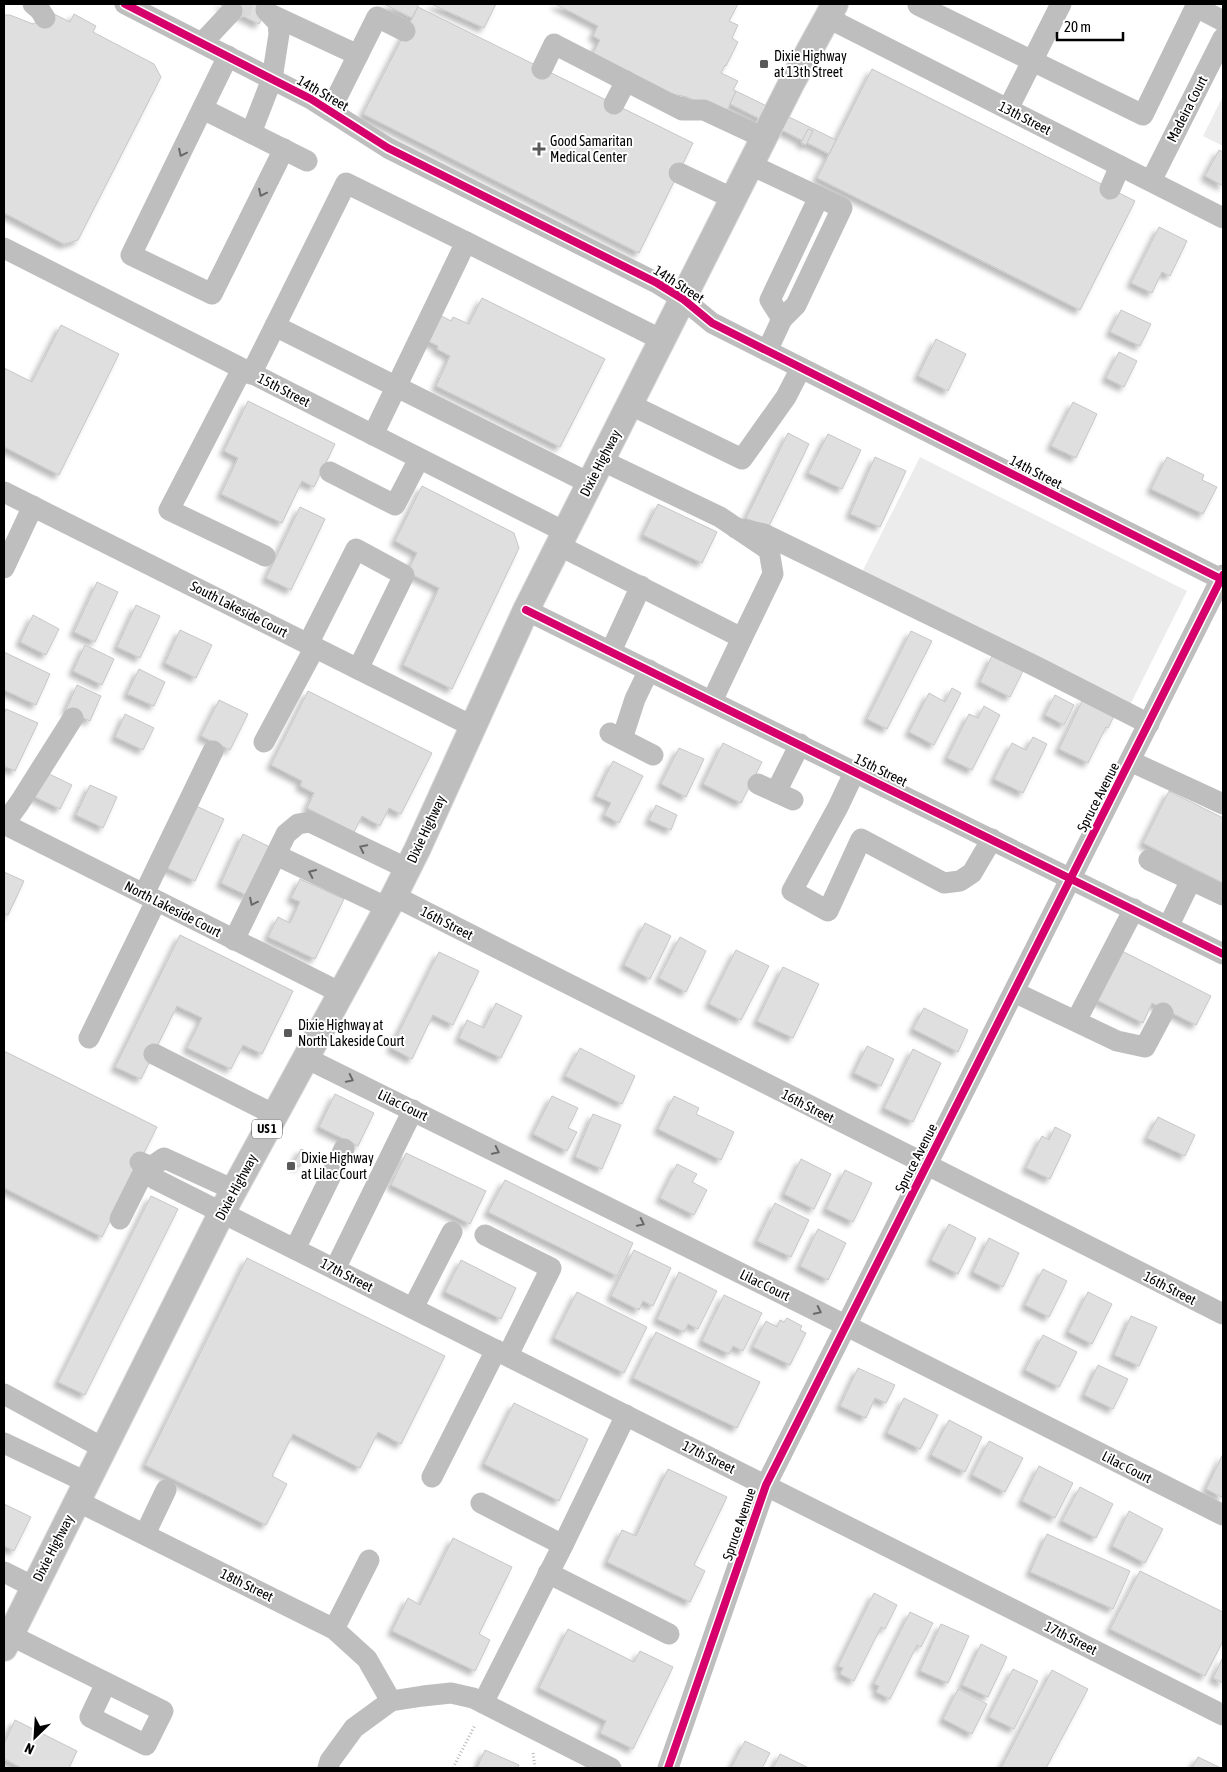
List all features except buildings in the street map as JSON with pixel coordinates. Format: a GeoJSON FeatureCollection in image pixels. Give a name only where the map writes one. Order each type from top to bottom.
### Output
{"type":"FeatureCollection","features":[{"type":"Feature","properties":{"kind":"main road","name":"Dixie Highway"},"geometry":{"type":"LineString","coordinates":[[7,1642],[228,1201],[408,869],[526,610],[764,138],[832,11]]}},
{"type":"Feature","properties":{"kind":"street","name":"14th Street"},"geometry":{"type":"LineString","coordinates":[[125,4],[311,99],[388,148],[657,283],[683,299],[712,323],[1223,578]]}},
{"type":"Feature","properties":{"kind":"street"},"geometry":{"type":"LineString","coordinates":[[1008,109],[1061,4]]}},
{"type":"Feature","properties":{"kind":"street"},"geometry":{"type":"LineString","coordinates":[[918,6],[1033,60],[1143,116],[1197,5],[1223,21]]}},
{"type":"Feature","properties":{"kind":"street"},"geometry":{"type":"LineString","coordinates":[[202,43],[232,11]]}},
{"type":"Feature","properties":{"kind":"street","name":"13th Street"},"geometry":{"type":"LineString","coordinates":[[832,11],[1008,109],[1223,218]]}},
{"type":"Feature","properties":{"kind":"street"},"geometry":{"type":"LineString","coordinates":[[251,133],[272,79],[279,34],[278,23],[269,13],[358,55]]}},
{"type":"Feature","properties":{"kind":"street"},"geometry":{"type":"LineString","coordinates":[[330,111],[377,17],[405,31]]}},
{"type":"Feature","properties":{"kind":"street","name":"Madeira Court"},"geometry":{"type":"LineString","coordinates":[[1151,181],[1223,38]]}},
{"type":"Feature","properties":{"kind":"street"},"geometry":{"type":"LineString","coordinates":[[542,69],[554,44],[682,110],[704,110],[764,138]]}},
{"type":"Feature","properties":{"kind":"street"},"geometry":{"type":"LineString","coordinates":[[228,56],[131,255],[212,294],[284,149]]}},
{"type":"Feature","properties":{"kind":"street"},"geometry":{"type":"LineString","coordinates":[[614,104],[626,81]]}},
{"type":"Feature","properties":{"kind":"street"},"geometry":{"type":"LineString","coordinates":[[203,109],[308,161]]}},
{"type":"Feature","properties":{"kind":"street"},"geometry":{"type":"LineString","coordinates":[[751,164],[842,208],[796,305],[782,319],[767,351]]}},
{"type":"Feature","properties":{"kind":"street"},"geometry":{"type":"LineString","coordinates":[[1110,189],[1120,166]]}},
{"type":"Feature","properties":{"kind":"street"},"geometry":{"type":"LineString","coordinates":[[679,173],[734,199]]}},
{"type":"Feature","properties":{"kind":"street"},"geometry":{"type":"LineString","coordinates":[[265,556],[168,510],[247,371],[275,326],[346,183],[662,340]]}},
{"type":"Feature","properties":{"kind":"street"},"geometry":{"type":"LineString","coordinates":[[373,435],[466,242]]}},
{"type":"Feature","properties":{"kind":"street","name":"15th Street"},"geometry":{"type":"LineString","coordinates":[[4,248],[419,459],[562,539],[641,586],[742,638]]}},
{"type":"Feature","properties":{"kind":"street"},"geometry":{"type":"LineString","coordinates":[[275,326],[589,483]]}},
{"type":"Feature","properties":{"kind":"street"},"geometry":{"type":"LineString","coordinates":[[629,404],[742,459],[786,397],[801,368]]}},
{"type":"Feature","properties":{"kind":"street"},"geometry":{"type":"LineString","coordinates":[[330,472],[395,505],[419,459]]}},
{"type":"Feature","properties":{"kind":"street"},"geometry":{"type":"LineString","coordinates":[[601,460],[720,517],[769,550],[773,574],[712,701]]}},
{"type":"Feature","properties":{"kind":"street","name":"South Lakeside Court"},"geometry":{"type":"LineString","coordinates":[[4,492],[474,726]]}},
{"type":"Feature","properties":{"kind":"street"},"geometry":{"type":"LineString","coordinates":[[4,568],[33,506]]}},
{"type":"Feature","properties":{"kind":"street"},"geometry":{"type":"LineString","coordinates":[[736,528],[764,534],[1037,667],[1148,724]]}},
{"type":"Feature","properties":{"kind":"street"},"geometry":{"type":"LineString","coordinates":[[264,742],[312,646],[356,549],[404,575],[358,669]]}},
{"type":"Feature","properties":{"kind":"street","name":"Spruce Avenue"},"geometry":{"type":"LineString","coordinates":[[668,1768],[766,1485],[1223,578]]}},
{"type":"Feature","properties":{"kind":"street"},"geometry":{"type":"LineString","coordinates":[[611,651],[641,586]]}},
{"type":"Feature","properties":{"kind":"street","name":"15th Street"},"geometry":{"type":"LineString","coordinates":[[526,610],[1223,954]]}},
{"type":"Feature","properties":{"kind":"street"},"geometry":{"type":"LineString","coordinates":[[649,670],[616,736],[653,754]]}},
{"type":"Feature","properties":{"kind":"street"},"geometry":{"type":"LineString","coordinates":[[4,824],[73,718]]}},
{"type":"Feature","properties":{"kind":"street"},"geometry":{"type":"LineString","coordinates":[[776,792],[800,744]]}},
{"type":"Feature","properties":{"kind":"street"},"geometry":{"type":"LineString","coordinates":[[89,1038],[213,751]]}},
{"type":"Feature","properties":{"kind":"street"},"geometry":{"type":"LineString","coordinates":[[1130,760],[1223,804]]}},
{"type":"Feature","properties":{"kind":"street"},"geometry":{"type":"LineString","coordinates":[[855,772],[792,892],[828,910],[861,839],[944,883],[960,881],[972,873],[992,839]]}},
{"type":"Feature","properties":{"kind":"street"},"geometry":{"type":"LineString","coordinates":[[234,940],[286,834],[298,824],[310,822],[408,869]]}},
{"type":"Feature","properties":{"kind":"street","name":"North Lakeside Court"},"geometry":{"type":"LineString","coordinates":[[4,824],[342,993]]}},
{"type":"Feature","properties":{"kind":"street","name":"16th Street"},"geometry":{"type":"LineString","coordinates":[[276,855],[391,902],[927,1165],[1223,1314]]}},
{"type":"Feature","properties":{"kind":"street"},"geometry":{"type":"LineString","coordinates":[[1149,860],[1223,895]]}},
{"type":"Feature","properties":{"kind":"street"},"geometry":{"type":"LineString","coordinates":[[1168,926],[1191,880]]}},
{"type":"Feature","properties":{"kind":"street"},"geometry":{"type":"LineString","coordinates":[[1076,1022],[1134,909]]}},
{"type":"Feature","properties":{"kind":"street"},"geometry":{"type":"LineString","coordinates":[[1014,992],[1117,1041],[1145,1047],[1164,1013]]}},
{"type":"Feature","properties":{"kind":"street"},"geometry":{"type":"LineString","coordinates":[[154,1054],[275,1115]]}},
{"type":"Feature","properties":{"kind":"street","name":"Lilac Court"},"geometry":{"type":"LineString","coordinates":[[306,1058],[846,1325],[1223,1515]]}},
{"type":"Feature","properties":{"kind":"street"},"geometry":{"type":"LineString","coordinates":[[335,1269],[413,1110]]}},
{"type":"Feature","properties":{"kind":"street"},"geometry":{"type":"LineString","coordinates":[[295,1248],[344,1149]]}},
{"type":"Feature","properties":{"kind":"street","name":"17th Street"},"geometry":{"type":"LineString","coordinates":[[120,1219],[146,1164],[164,1158],[295,1248],[1223,1715]]}},
{"type":"Feature","properties":{"kind":"street"},"geometry":{"type":"LineString","coordinates":[[413,1308],[452,1232]]}},
{"type":"Feature","properties":{"kind":"street"},"geometry":{"type":"LineString","coordinates":[[432,1476],[551,1268],[485,1235]]}},
{"type":"Feature","properties":{"kind":"street"},"geometry":{"type":"LineString","coordinates":[[4,1394],[104,1448]]}},
{"type":"Feature","properties":{"kind":"street"},"geometry":{"type":"LineString","coordinates":[[483,1703],[626,1415]]}},
{"type":"Feature","properties":{"kind":"street","name":"18th Street"},"geometry":{"type":"LineString","coordinates":[[4,1443],[145,1534],[334,1629],[367,1659],[391,1701]]}},
{"type":"Feature","properties":{"kind":"street"},"geometry":{"type":"LineString","coordinates":[[145,1534],[166,1490]]}},
{"type":"Feature","properties":{"kind":"street"},"geometry":{"type":"LineString","coordinates":[[481,1503],[563,1545]]}},
{"type":"Feature","properties":{"kind":"street"},"geometry":{"type":"LineString","coordinates":[[334,1629],[369,1560]]}},
{"type":"Feature","properties":{"kind":"street"},"geometry":{"type":"LineString","coordinates":[[4,1572],[34,1586]]}},
{"type":"Feature","properties":{"kind":"street"},"geometry":{"type":"LineString","coordinates":[[548,1573],[669,1634]]}},
{"type":"Feature","properties":{"kind":"street"},"geometry":{"type":"LineString","coordinates":[[7,1642],[106,1683]]}},
{"type":"Feature","properties":{"kind":"street"},"geometry":{"type":"LineString","coordinates":[[328,1768],[330,1761],[354,1728],[391,1701],[451,1693],[483,1703],[611,1768]]}},
{"type":"Feature","properties":{"kind":"path"},"geometry":{"type":"LineString","coordinates":[[453,1768],[475,1725]]}},
{"type":"Feature","properties":{"kind":"path"},"geometry":{"type":"LineString","coordinates":[[533,1753],[536,1768]]}},
{"type":"Feature","properties":{"kind":"shaded area"},"geometry":{"type":"Polygon","coordinates":[[[1223,96],[1223,146],[1203,136],[1223,96]]]}},
{"type":"Feature","properties":{"kind":"shaded area"},"geometry":{"type":"Polygon","coordinates":[[[920,457],[1187,591],[1129,707],[862,572],[920,457]]]}},
{"type":"Feature","properties":{"kind":"tunnel"},"geometry":{"type":"LineString","coordinates":[[232,11],[249,5],[266,10]]}},
{"type":"Feature","properties":{"kind":"cycle path"},"geometry":{"type":"LineString","coordinates":[[125,4],[311,99],[388,148],[657,283],[683,299],[712,323],[1223,580]]}},
{"type":"Feature","properties":{"kind":"cycle path"},"geometry":{"type":"LineString","coordinates":[[668,1768],[766,1485],[1223,575]]}},
{"type":"Feature","properties":{"kind":"cycle path"},"geometry":{"type":"LineString","coordinates":[[526,610],[1223,954]]}},
{"type":"Feature","properties":{"kind":"place","name":"Dixie Highway at 13th Street"},"geometry":{"type":"Point","coordinates":[764,64]}},
{"type":"Feature","properties":{"kind":"place","name":"Good Samaritan Medical Center"},"geometry":{"type":"Point","coordinates":[539,149]}},
{"type":"Feature","properties":{"kind":"place","name":"Dixie Highway at North Lakeside Court"},"geometry":{"type":"Point","coordinates":[288,1033]}},
{"type":"Feature","properties":{"kind":"place","name":"Dixie Highway at Lilac Court"},"geometry":{"type":"Point","coordinates":[291,1166]}}]}
